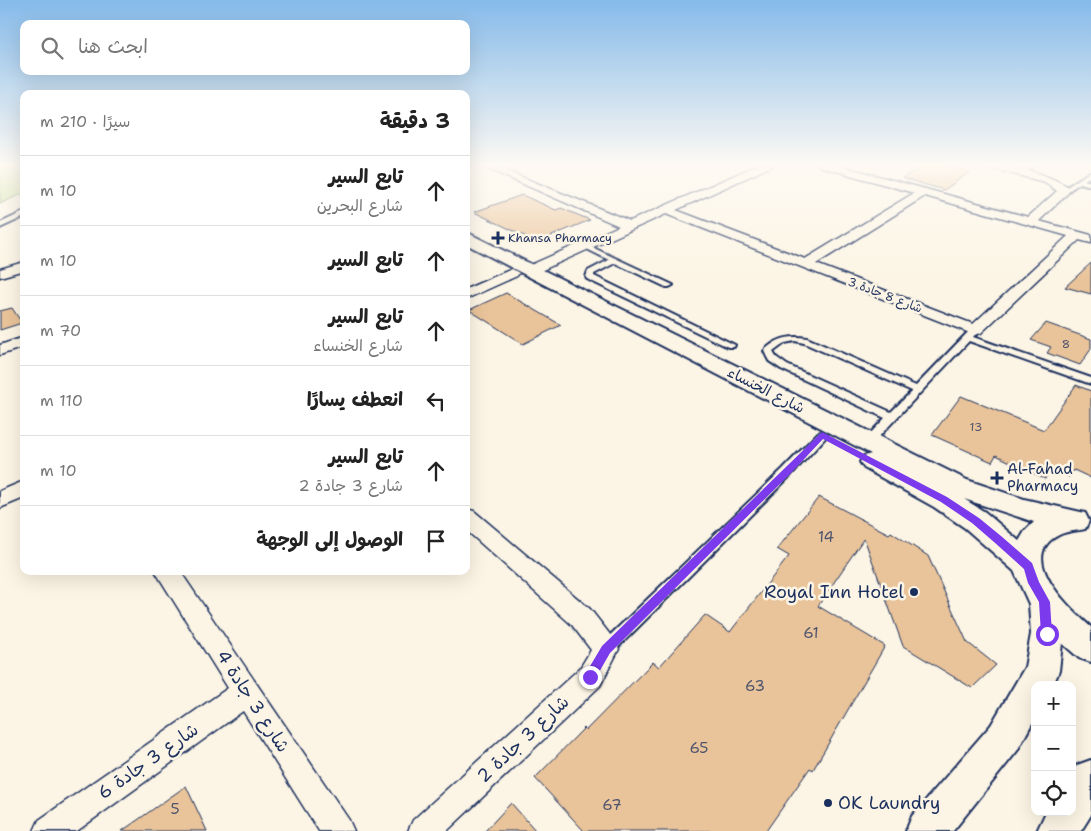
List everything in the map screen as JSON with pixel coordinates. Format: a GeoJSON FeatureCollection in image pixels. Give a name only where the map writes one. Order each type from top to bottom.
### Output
{"type":"FeatureCollection","features":[{"type":"Feature","properties":{"kind":"street"},"geometry":{"type":"LineString","coordinates":[[575,203],[630,226]]}},
{"type":"Feature","properties":{"kind":"street"},"geometry":{"type":"LineString","coordinates":[[470,293],[682,203]]}},
{"type":"Feature","properties":{"kind":"street"},"geometry":{"type":"LineString","coordinates":[[806,264],[905,203]]}},
{"type":"Feature","properties":{"kind":"street"},"geometry":{"type":"LineString","coordinates":[[961,203],[1091,239]]}},
{"type":"Feature","properties":{"kind":"street"},"geometry":{"type":"LineString","coordinates":[[1030,222],[1051,203]]}},
{"type":"Feature","properties":{"kind":"street","name":"شارع 8 جادة 3"},"geometry":{"type":"LineString","coordinates":[[666,210],[806,264],[972,334]]}},
{"type":"Feature","properties":{"kind":"street"},"geometry":{"type":"LineString","coordinates":[[972,334],[1077,235]]}},
{"type":"Feature","properties":{"kind":"street","name":"شارع الخنساء"},"geometry":{"type":"LineString","coordinates":[[470,239],[521,271],[944,500],[975,520],[1029,566]]}},
{"type":"Feature","properties":{"kind":"street","name":"شارع الخنساء"},"geometry":{"type":"LineString","coordinates":[[470,251],[521,271],[958,487],[990,500],[1022,509],[1083,521]]}},
{"type":"Feature","properties":{"kind":"street"},"geometry":{"type":"LineString","coordinates":[[0,273],[20,267]]}},
{"type":"Feature","properties":{"kind":"street"},"geometry":{"type":"LineString","coordinates":[[0,350],[20,343]]}},
{"type":"Feature","properties":{"kind":"street"},"geometry":{"type":"LineString","coordinates":[[0,500],[20,491]]}},
{"type":"Feature","properties":{"kind":"street"},"geometry":{"type":"LineString","coordinates":[[470,520],[581,617],[606,649]]}},
{"type":"Feature","properties":{"kind":"street"},"geometry":{"type":"LineString","coordinates":[[1083,521],[1054,525],[1038,534],[1030,548],[1029,566],[1034,583],[1044,602],[1067,628],[1091,647]]}},
{"type":"Feature","properties":{"kind":"street","name":"شارع 3 جادة 4"},"geometry":{"type":"LineString","coordinates":[[170,575],[338,831]]}},
{"type":"Feature","properties":{"kind":"street"},"geometry":{"type":"LineString","coordinates":[[927,831],[1004,738],[1042,671],[1047,634],[1044,602]]}},
{"type":"Feature","properties":{"kind":"street","name":"شارع 3 جادة 2"},"geometry":{"type":"LineString","coordinates":[[424,831],[590,677],[606,649]]}},
{"type":"Feature","properties":{"kind":"street","name":"شارع 3 جادة 6"},"geometry":{"type":"LineString","coordinates":[[50,831],[246,692]]}},
{"type":"Feature","properties":{"kind":"street"},"geometry":{"type":"LineString","coordinates":[[1076,802],[1091,779]]}},
{"type":"Feature","properties":{"kind":"street"},"geometry":{"type":"LineString","coordinates":[[1058,831],[1067,816]]}},
{"type":"Feature","properties":{"kind":"lane"},"geometry":{"type":"LineString","coordinates":[[0,226],[20,216]]}},
{"type":"Feature","properties":{"kind":"lane"},"geometry":{"type":"LineString","coordinates":[[584,246],[669,285]]}},
{"type":"Feature","properties":{"kind":"lane"},"geometry":{"type":"LineString","coordinates":[[615,260],[591,273],[590,277],[731,345]]}},
{"type":"Feature","properties":{"kind":"lane"},"geometry":{"type":"LineString","coordinates":[[868,442],[972,334],[1091,381]]}},
{"type":"Feature","properties":{"kind":"lane"},"geometry":{"type":"LineString","coordinates":[[892,417],[784,367],[772,359],[768,351],[783,339],[795,338],[807,341],[918,390]]}},
{"type":"Feature","properties":{"kind":"lane"},"geometry":{"type":"LineString","coordinates":[[606,649],[787,472],[822,435]]}},
{"type":"Feature","properties":{"kind":"building"},"geometry":{"type":"Polygon","coordinates":[[[500,203],[540,203],[556,210],[561,208],[590,220],[537,242],[474,212],[500,203]]]}},
{"type":"Feature","properties":{"kind":"building"},"geometry":{"type":"Polygon","coordinates":[[[1091,263],[1091,294],[1065,287],[1091,263]]]}},
{"type":"Feature","properties":{"kind":"building"},"geometry":{"type":"Polygon","coordinates":[[[506,293],[561,325],[523,344],[470,310],[506,293]]]}},
{"type":"Feature","properties":{"kind":"building"},"geometry":{"type":"Polygon","coordinates":[[[12,308],[20,320],[20,324],[0,330],[0,311],[12,308]]]}},
{"type":"Feature","properties":{"kind":"building"},"geometry":{"type":"Polygon","coordinates":[[[1046,323],[1091,339],[1091,349],[1080,365],[1047,353],[1051,347],[1031,340],[1046,323]]]}},
{"type":"Feature","properties":{"kind":"building"},"geometry":{"type":"Polygon","coordinates":[[[1076,385],[1091,391],[1091,478],[1074,470],[1069,477],[1051,469],[1045,479],[996,455],[992,462],[932,435],[961,396],[1044,430],[1076,385]]]}},
{"type":"Feature","properties":{"kind":"building"},"geometry":{"type":"Polygon","coordinates":[[[819,497],[889,534],[891,532],[928,556],[967,642],[996,665],[972,688],[903,646],[864,538],[818,606],[885,646],[813,770],[810,768],[766,831],[584,831],[535,778],[584,728],[586,730],[653,662],[659,667],[705,615],[730,632],[789,556],[777,549],[819,497]]]}},
{"type":"Feature","properties":{"kind":"building"},"geometry":{"type":"Polygon","coordinates":[[[186,786],[207,831],[122,831],[186,786]]]}},
{"type":"Feature","properties":{"kind":"building"},"geometry":{"type":"Polygon","coordinates":[[[511,803],[536,831],[485,831],[511,803]]]}},
{"type":"Feature","properties":{"kind":"place","name":"Khansa Pharmacy"},"geometry":{"type":"Point","coordinates":[498,238]}},
{"type":"Feature","properties":{"kind":"place","name":"Al-Fahad Pharmacy"},"geometry":{"type":"Point","coordinates":[997,478]}},
{"type":"Feature","properties":{"kind":"place","name":"Royal Inn Hotel"},"geometry":{"type":"Point","coordinates":[914,592]}},
{"type":"Feature","properties":{"kind":"place","name":"OK Laundry"},"geometry":{"type":"Point","coordinates":[828,803]}},
{"type":"Feature","properties":{"kind":"route"},"geometry":{"type":"LineString","coordinates":[[590,677],[606,649],[787,472],[822,435],[944,500],[975,520],[1029,566],[1034,583],[1044,602],[1047,634]]}}]}
